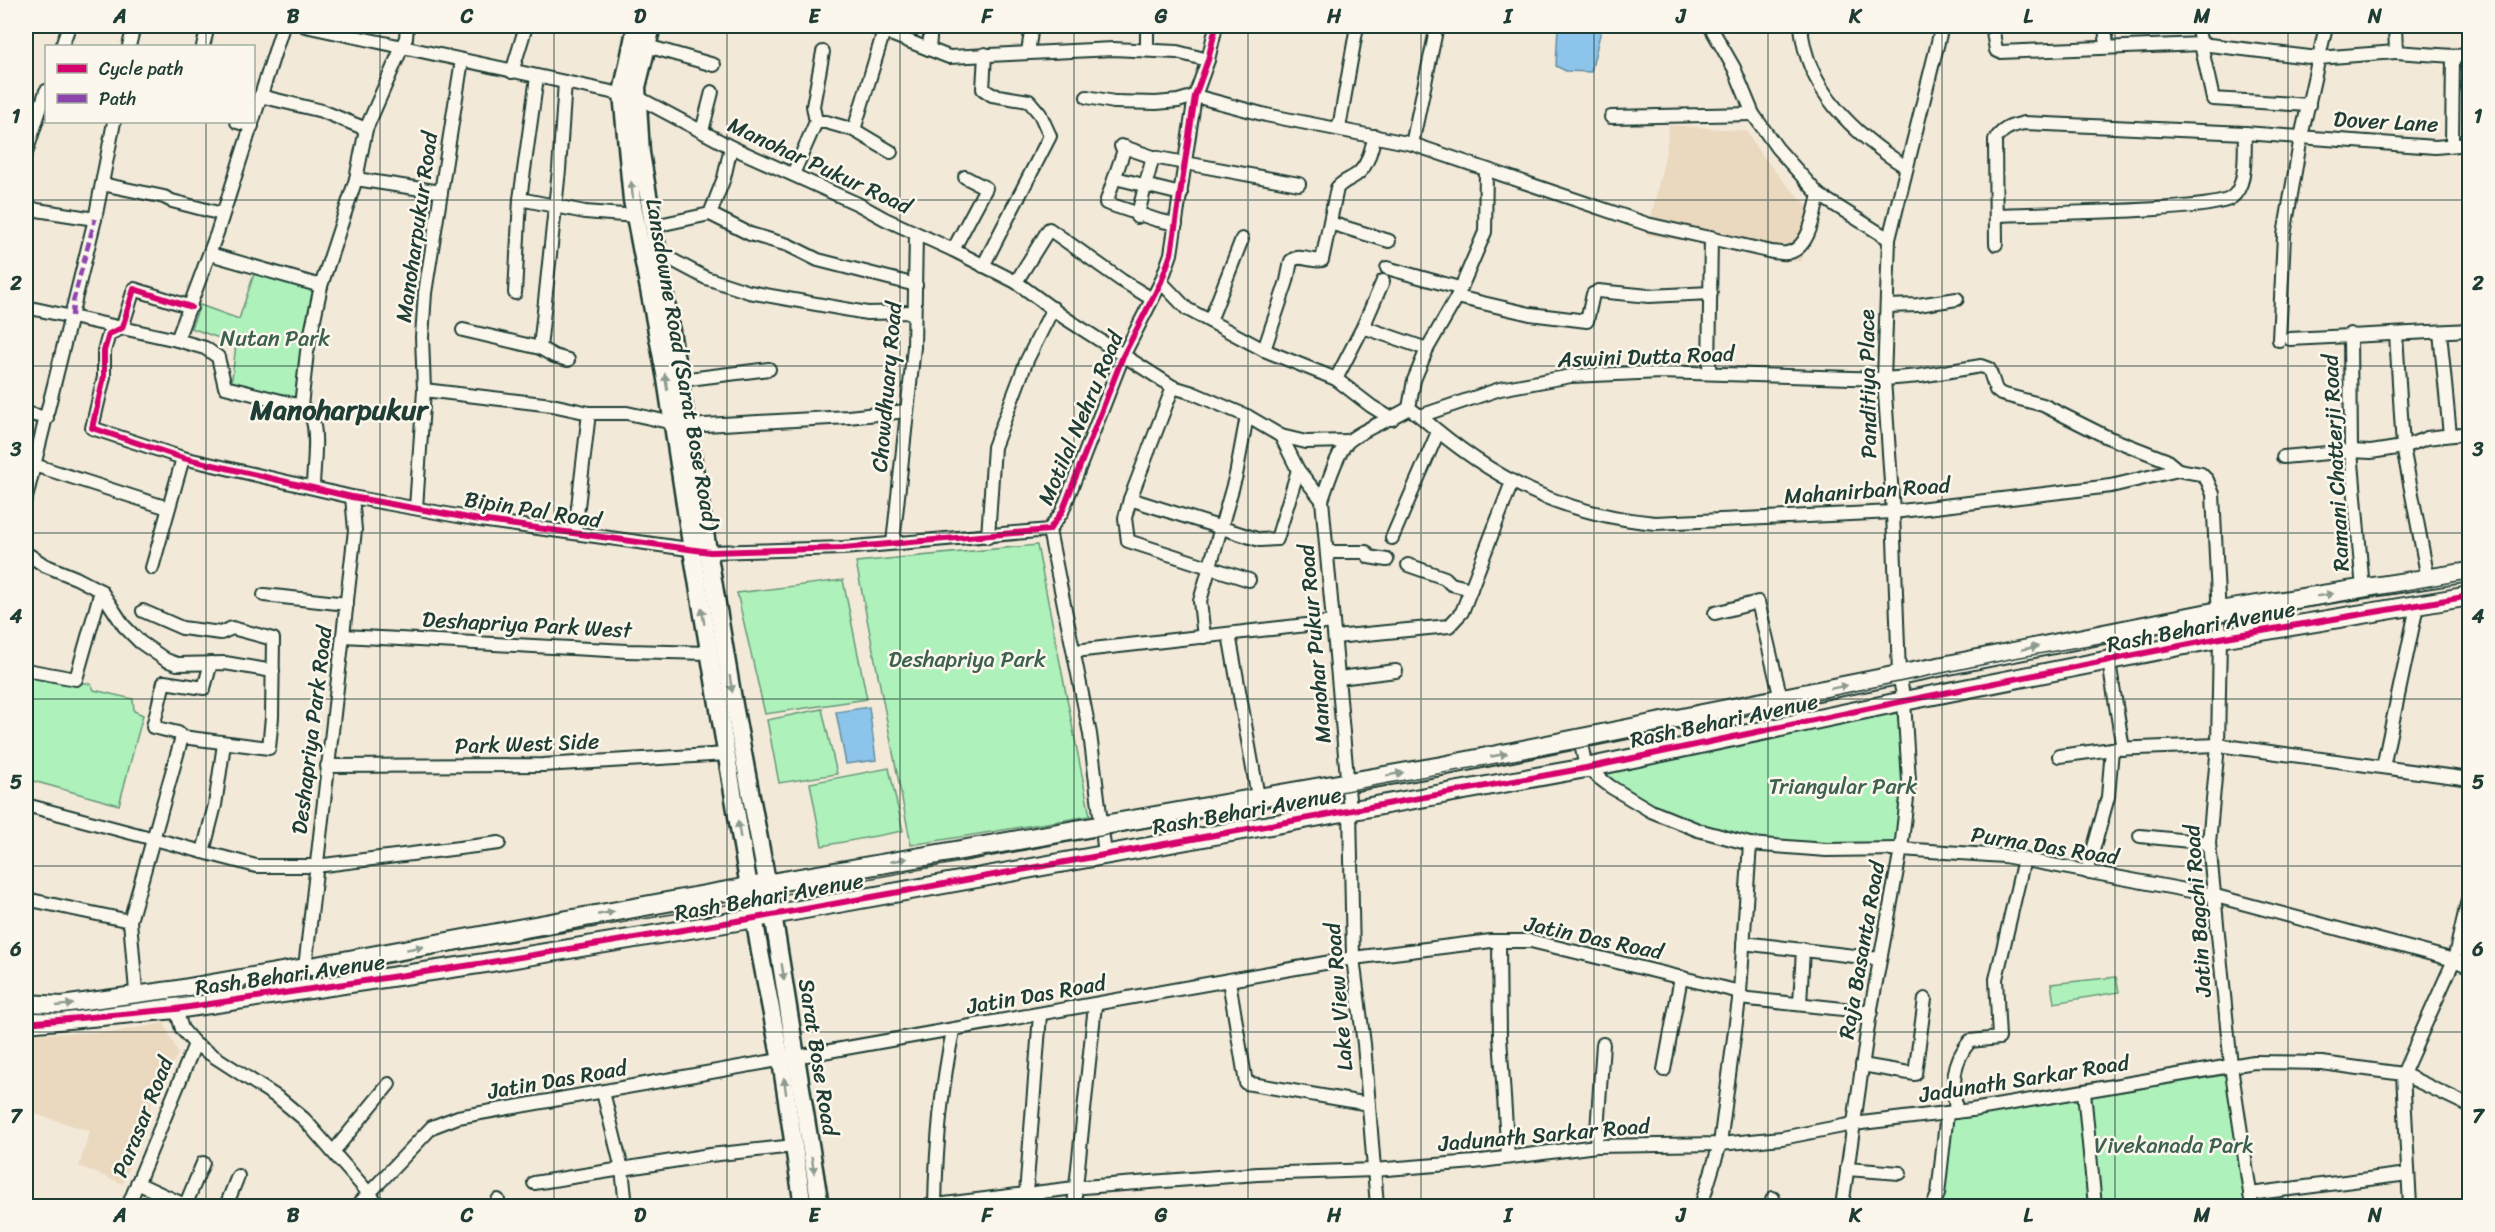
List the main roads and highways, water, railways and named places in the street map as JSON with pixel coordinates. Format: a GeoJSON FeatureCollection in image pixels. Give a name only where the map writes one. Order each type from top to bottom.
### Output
{"type":"FeatureCollection","features":[{"type":"Feature","properties":{"kind":"main road","name":"Lansdowne Road (Sarat Bose Road)"},"geometry":{"type":"LineString","coordinates":[[636,26],[622,93],[636,216],[679,425],[710,552],[734,705],[773,914]]}},
{"type":"Feature","properties":{"kind":"main road","name":"Lansdowne Road (Sarat Bose Road)"},"geometry":{"type":"LineString","coordinates":[[652,26],[638,87],[641,153],[681,380],[679,425],[692,550],[749,887],[789,1060],[794,1146],[803,1206]]}},
{"type":"Feature","properties":{"kind":"main road","name":"Rash Behari Avenue"},"geometry":{"type":"LineString","coordinates":[[26,1004],[62,1006],[171,991],[305,968],[1101,824],[1347,783],[1580,739],[2219,611],[2469,572]]}},
{"type":"Feature","properties":{"kind":"main road","name":"Rash Behari Avenue"},"geometry":{"type":"LineString","coordinates":[[26,1023],[176,1010],[485,963],[755,918],[1586,768],[2220,638],[2469,596]]}},
{"type":"Feature","properties":{"kind":"main road","name":"Sarat Bose Road"},"geometry":{"type":"LineString","coordinates":[[773,914],[789,1060],[820,1206]]}},
{"type":"Feature","properties":{"kind":"main road"},"geometry":{"type":"LineString","coordinates":[[480,936],[485,963]]}},
{"type":"Feature","properties":{"kind":"water"},"geometry":{"type":"Polygon","coordinates":[[[1558,26],[1602,26],[1591,72],[1566,71],[1556,66],[1558,26]]]}},
{"type":"Feature","properties":{"kind":"water"},"geometry":{"type":"Polygon","coordinates":[[[869,707],[876,760],[846,764],[836,712],[869,707]]]}},
{"type":"Feature","properties":{"kind":"tram line"},"geometry":{"type":"LineString","coordinates":[[26,1012],[61,1013],[182,997],[726,905],[1579,748],[2015,658],[2470,579]]}},
{"type":"Feature","properties":{"kind":"district","name":"Manoharpukur"},"geometry":{"type":"Point","coordinates":[339,409]}},
{"type":"Feature","properties":{"kind":"park label","name":"Nutan Park"},"geometry":{"type":"Point","coordinates":[275,338]}},
{"type":"Feature","properties":{"kind":"park label","name":"Deshapriya Park"},"geometry":{"type":"Point","coordinates":[967,659]}},
{"type":"Feature","properties":{"kind":"park label","name":"Triangular Park"},"geometry":{"type":"Point","coordinates":[1843,786]}},
{"type":"Feature","properties":{"kind":"park label","name":"Vivekanada Park"},"geometry":{"type":"Point","coordinates":[2174,1145]}}]}
